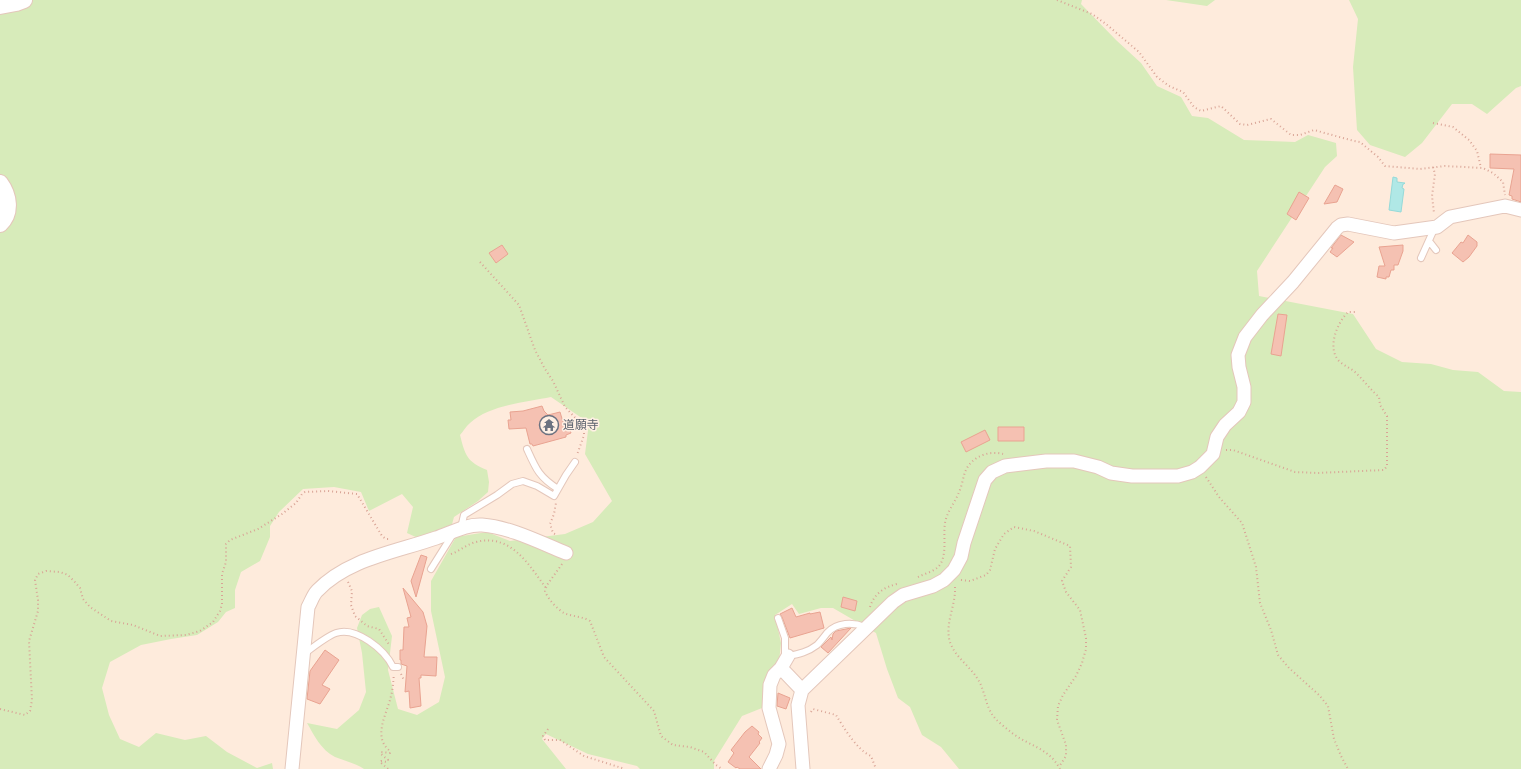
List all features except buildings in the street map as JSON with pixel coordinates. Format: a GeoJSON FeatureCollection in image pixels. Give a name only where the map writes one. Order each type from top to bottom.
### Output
{"type":"FeatureCollection","features":[{"type":"Feature","properties":{"kind":"street"},"geometry":{"type":"LineString","coordinates":[[0,6],[24,0]]}},
{"type":"Feature","properties":{"kind":"street"},"geometry":{"type":"LineString","coordinates":[[0,183],[6,190],[8,199],[6,214],[0,224]]}},
{"type":"Feature","properties":{"kind":"street"},"geometry":{"type":"LineString","coordinates":[[803,769],[798,705],[802,690],[867,625],[893,602],[903,595],[933,586],[954,570],[961,557],[964,543],[985,480],[992,472],[1005,466],[1046,461],[1074,461],[1098,467],[1111,473],[1132,476],[1178,476],[1192,472],[1200,467],[1213,454],[1217,437],[1225,425],[1239,412],[1244,402],[1244,387],[1239,367],[1238,355],[1245,337],[1262,315],[1293,282],[1337,228],[1341,225],[1348,224],[1394,233],[1435,227],[1450,217],[1505,206],[1521,210]]}},
{"type":"Feature","properties":{"kind":"street"},"geometry":{"type":"LineString","coordinates":[[292,769],[308,607],[316,592],[329,580],[353,565],[437,538],[458,529],[482,525],[505,529],[566,553]]}},
{"type":"Feature","properties":{"kind":"street"},"geometry":{"type":"LineString","coordinates":[[769,769],[779,744],[769,708],[770,685],[774,675],[781,668],[788,656]]}},
{"type":"Feature","properties":{"kind":"street"},"geometry":{"type":"LineString","coordinates":[[781,668],[802,690]]}},
{"type":"Feature","properties":{"kind":"lane"},"geometry":{"type":"LineString","coordinates":[[1421,258],[1435,227]]}},
{"type":"Feature","properties":{"kind":"lane"},"geometry":{"type":"LineString","coordinates":[[1429,241],[1436,250]]}},
{"type":"Feature","properties":{"kind":"lane"},"geometry":{"type":"LineString","coordinates":[[527,449],[537,472],[548,483],[558,489]]}},
{"type":"Feature","properties":{"kind":"lane"},"geometry":{"type":"LineString","coordinates":[[431,569],[458,529],[464,515],[512,484],[523,481],[537,486],[554,496],[575,462]]}},
{"type":"Feature","properties":{"kind":"lane"},"geometry":{"type":"LineString","coordinates":[[778,618],[785,638],[785,653],[788,656],[801,654],[809,650],[817,645],[828,632],[841,624],[850,623],[867,625]]}},
{"type":"Feature","properties":{"kind":"lane"},"geometry":{"type":"LineString","coordinates":[[303,655],[336,633],[351,632],[374,643],[396,667]]}},
{"type":"Feature","properties":{"kind":"path"},"geometry":{"type":"LineString","coordinates":[[1057,0],[1092,14],[1106,24],[1140,52],[1156,76],[1169,86],[1183,92],[1194,107],[1201,111],[1221,106],[1240,124],[1247,125],[1271,119],[1291,135],[1300,135],[1314,130],[1360,142],[1378,157],[1385,166],[1420,169],[1445,166],[1481,168],[1493,173],[1503,182],[1505,206]]}},
{"type":"Feature","properties":{"kind":"path"},"geometry":{"type":"LineString","coordinates":[[1433,123],[1453,127],[1469,140],[1477,151],[1481,168]]}},
{"type":"Feature","properties":{"kind":"path"},"geometry":{"type":"LineString","coordinates":[[1433,167],[1435,174],[1432,196],[1434,209],[1433,220],[1435,227]]}},
{"type":"Feature","properties":{"kind":"path"},"geometry":{"type":"LineString","coordinates":[[480,262],[510,293],[519,305],[535,350],[553,381],[565,407],[584,426],[584,435],[575,462]]}},
{"type":"Feature","properties":{"kind":"path"},"geometry":{"type":"LineString","coordinates":[[1214,450],[1233,450],[1295,472],[1317,473],[1384,470],[1387,466],[1387,416],[1380,405],[1379,397],[1368,388],[1357,374],[1340,361],[1334,352],[1336,332],[1342,318],[1348,312],[1357,312]]}},
{"type":"Feature","properties":{"kind":"path"},"geometry":{"type":"LineString","coordinates":[[914,579],[937,568],[941,562],[944,552],[945,522],[949,511],[959,494],[965,471],[979,456],[993,453],[1005,454]]}},
{"type":"Feature","properties":{"kind":"path"},"geometry":{"type":"LineString","coordinates":[[1200,467],[1219,497],[1242,523],[1256,567],[1260,603],[1272,630],[1278,655],[1289,668],[1319,695],[1328,706],[1334,739],[1348,769]]}},
{"type":"Feature","properties":{"kind":"path"},"geometry":{"type":"LineString","coordinates":[[0,709],[25,715],[30,710],[32,700],[29,641],[38,611],[35,580],[38,574],[46,571],[60,572],[68,576],[80,588],[84,599],[90,607],[111,621],[133,625],[160,636],[186,635],[200,631],[213,622],[220,611],[222,604],[222,574],[226,562],[226,544],[230,540],[258,529],[282,514],[305,492],[328,491],[357,494],[382,536],[386,539],[391,539]]}},
{"type":"Feature","properties":{"kind":"path"},"geometry":{"type":"LineString","coordinates":[[554,496],[556,504],[550,524],[553,533],[560,537],[566,544],[566,553],[565,560],[546,588],[545,591],[547,598],[562,612],[590,621],[604,658],[654,711],[661,736],[673,745],[690,747],[704,752],[716,766],[722,769]]}},
{"type":"Feature","properties":{"kind":"path"},"geometry":{"type":"LineString","coordinates":[[1014,527],[1034,531],[1070,546],[1071,567],[1062,581],[1066,592],[1080,610],[1086,638],[1086,649],[1079,670],[1062,696],[1058,706],[1057,720],[1066,745],[1066,756],[1060,768],[1049,754],[1018,738],[993,716],[980,682],[975,674],[962,661],[949,640],[955,589],[954,580],[950,574],[962,581],[970,581],[986,575],[990,570],[995,549],[1004,534],[1014,527]]}},
{"type":"Feature","properties":{"kind":"path"},"geometry":{"type":"LineString","coordinates":[[437,560],[461,551],[466,546],[477,542],[499,542],[511,547],[522,557],[546,588]]}},
{"type":"Feature","properties":{"kind":"path"},"geometry":{"type":"LineString","coordinates":[[340,574],[347,580],[352,591],[351,605],[355,616],[367,626],[379,629],[390,647]]}},
{"type":"Feature","properties":{"kind":"path"},"geometry":{"type":"LineString","coordinates":[[867,625],[868,615],[875,595],[883,589],[899,583]]}},
{"type":"Feature","properties":{"kind":"path"},"geometry":{"type":"LineString","coordinates":[[396,667],[404,680]]}},
{"type":"Feature","properties":{"kind":"path"},"geometry":{"type":"LineString","coordinates":[[388,769],[380,762],[387,762],[388,760],[381,754],[381,752],[390,753],[381,741],[381,734],[385,714],[391,697],[396,667]]}},
{"type":"Feature","properties":{"kind":"path"},"geometry":{"type":"LineString","coordinates":[[809,714],[813,709],[836,715],[847,732],[865,754],[871,756],[876,769]]}},
{"type":"Feature","properties":{"kind":"path"},"geometry":{"type":"LineString","coordinates":[[548,729],[543,736],[543,739],[560,740],[584,756],[625,769]]}},
{"type":"Feature","properties":{"kind":"green space"},"geometry":{"type":"Polygon","coordinates":[[[0,0],[1082,0],[1081,4],[1141,63],[1157,86],[1181,97],[1192,116],[1208,118],[1244,140],[1295,142],[1308,135],[1336,143],[1337,156],[1325,167],[1257,271],[1259,296],[1353,314],[1376,349],[1402,362],[1431,364],[1453,370],[1478,372],[1504,391],[1521,392],[1521,769],[959,769],[941,747],[922,735],[910,707],[898,698],[876,633],[833,608],[821,608],[799,614],[792,604],[775,615],[781,643],[779,662],[766,679],[762,708],[742,716],[714,761],[714,769],[640,769],[637,766],[588,754],[546,734],[542,739],[566,769],[364,769],[330,754],[318,742],[307,723],[337,729],[359,710],[366,692],[362,653],[357,628],[362,615],[370,609],[379,607],[392,636],[388,670],[398,709],[417,715],[439,702],[445,677],[431,611],[431,581],[456,537],[487,532],[510,541],[565,534],[593,522],[612,501],[585,454],[589,423],[551,397],[508,405],[487,412],[470,423],[460,435],[465,453],[471,461],[487,470],[489,482],[488,492],[478,501],[454,517],[451,528],[420,539],[407,533],[413,507],[402,494],[369,511],[361,492],[334,487],[303,489],[279,512],[270,526],[270,537],[260,561],[241,572],[235,590],[235,608],[226,612],[218,622],[197,635],[141,645],[110,662],[102,688],[109,715],[120,739],[139,747],[156,733],[185,740],[206,736],[227,752],[257,768],[272,763],[273,769],[0,769],[0,0]]]}},
{"type":"Feature","properties":{"kind":"green space"},"geometry":{"type":"Polygon","coordinates":[[[1166,0],[1215,0],[1207,6],[1166,0]]]}},
{"type":"Feature","properties":{"kind":"green space"},"geometry":{"type":"Polygon","coordinates":[[[1349,0],[1521,0],[1521,86],[1516,88],[1487,114],[1472,104],[1452,104],[1422,143],[1405,157],[1370,145],[1357,130],[1353,67],[1358,19],[1349,0]]]}},
{"type":"Feature","properties":{"kind":"water"},"geometry":{"type":"Polygon","coordinates":[[[1393,177],[1397,178],[1397,182],[1405,183],[1403,184],[1402,188],[1404,189],[1401,212],[1389,210],[1393,177]]]}},
{"type":"Feature","properties":{"kind":"place","name":"道願寺"},"geometry":{"type":"Point","coordinates":[549,425]}}]}
